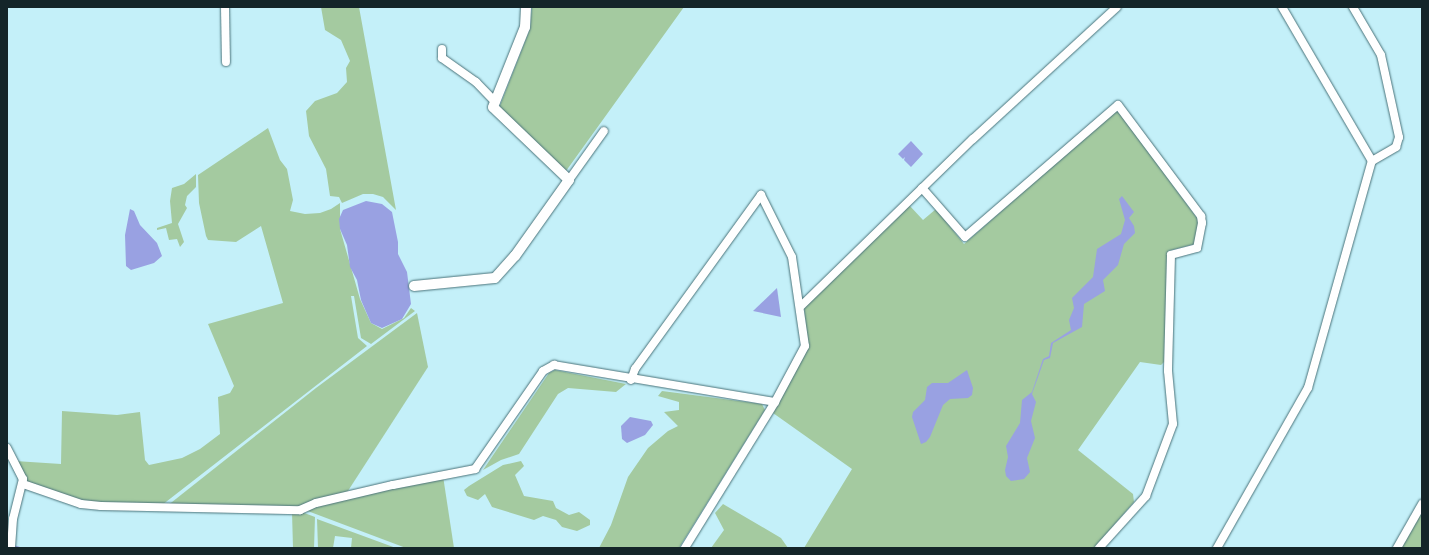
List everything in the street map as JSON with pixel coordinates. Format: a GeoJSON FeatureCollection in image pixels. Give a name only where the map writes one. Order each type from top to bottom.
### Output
{"type":"FeatureCollection","features":[{"type":"Feature","properties":{"kind":"street"},"geometry":{"type":"LineString","coordinates":[[225,7],[226,62]]}},
{"type":"Feature","properties":{"kind":"street"},"geometry":{"type":"LineString","coordinates":[[526,7],[525,27],[493,108],[568,180]]}},
{"type":"Feature","properties":{"kind":"street"},"geometry":{"type":"LineString","coordinates":[[801,306],[922,188],[1118,7]]}},
{"type":"Feature","properties":{"kind":"street"},"geometry":{"type":"LineString","coordinates":[[1282,7],[1372,162]]}},
{"type":"Feature","properties":{"kind":"street"},"geometry":{"type":"LineString","coordinates":[[1217,548],[1308,388],[1372,162],[1396,148],[1399,137],[1381,55],[1354,7]]}},
{"type":"Feature","properties":{"kind":"street"},"geometry":{"type":"LineString","coordinates":[[442,49],[442,58],[476,82],[495,102]]}},
{"type":"Feature","properties":{"kind":"street"},"geometry":{"type":"LineString","coordinates":[[922,188],[966,237],[1118,104],[1201,216],[1202,223],[1197,248],[1171,255],[1168,371],[1173,424],[1146,496],[1099,548]]}},
{"type":"Feature","properties":{"kind":"street"},"geometry":{"type":"LineString","coordinates":[[414,286],[494,278],[515,256],[604,131]]}},
{"type":"Feature","properties":{"kind":"street"},"geometry":{"type":"LineString","coordinates":[[631,380],[635,368],[761,195],[790,250],[801,306],[805,346],[775,402],[685,548]]}},
{"type":"Feature","properties":{"kind":"street"},"geometry":{"type":"LineString","coordinates":[[23,484],[80,504],[101,506],[300,510],[316,503],[393,485],[475,469],[547,367],[562,365],[631,380],[775,402]]}},
{"type":"Feature","properties":{"kind":"street"},"geometry":{"type":"LineString","coordinates":[[7,448],[23,484],[13,519],[11,548]]}},
{"type":"Feature","properties":{"kind":"street"},"geometry":{"type":"LineString","coordinates":[[1397,548],[1422,504]]}},
{"type":"Feature","properties":{"kind":"green space"},"geometry":{"type":"Polygon","coordinates":[[[321,7],[359,7],[396,210],[383,197],[373,194],[363,194],[342,203],[339,197],[330,196],[326,169],[309,136],[306,111],[315,101],[337,93],[347,82],[346,68],[350,61],[341,40],[325,30],[321,7]]]}},
{"type":"Feature","properties":{"kind":"green space"},"geometry":{"type":"Polygon","coordinates":[[[532,7],[684,7],[566,171],[499,108],[530,29],[532,7]]]}},
{"type":"Feature","properties":{"kind":"green space"},"geometry":{"type":"Polygon","coordinates":[[[1114,112],[1119,112],[1197,218],[1199,223],[1195,244],[1168,251],[1164,362],[1161,365],[1140,362],[1078,450],[1133,494],[1134,502],[1094,548],[804,548],[852,469],[773,413],[808,347],[804,307],[909,205],[923,220],[936,209],[964,244],[1114,112]]]}},
{"type":"Feature","properties":{"kind":"green space"},"geometry":{"type":"Polygon","coordinates":[[[268,128],[280,160],[287,169],[293,200],[290,211],[305,214],[320,213],[331,209],[340,203],[340,229],[360,299],[371,323],[382,329],[404,318],[411,308],[415,311],[371,344],[361,338],[354,296],[351,296],[358,338],[367,346],[162,505],[79,501],[25,483],[15,461],[61,464],[62,411],[117,415],[140,412],[145,460],[149,465],[182,458],[200,449],[220,434],[218,397],[230,393],[234,386],[208,324],[283,303],[261,226],[236,242],[208,240],[199,203],[198,175],[268,128]]]}},
{"type":"Feature","properties":{"kind":"green space"},"geometry":{"type":"Polygon","coordinates":[[[196,174],[196,187],[187,196],[185,205],[187,208],[178,224],[184,242],[180,247],[177,239],[169,240],[166,228],[157,230],[157,228],[172,223],[170,201],[172,188],[184,184],[196,174]]]}},
{"type":"Feature","properties":{"kind":"green space"},"geometry":{"type":"Polygon","coordinates":[[[417,313],[428,367],[346,494],[299,508],[167,506],[316,388],[417,313]]]}},
{"type":"Feature","properties":{"kind":"green space"},"geometry":{"type":"Polygon","coordinates":[[[555,370],[626,384],[616,392],[568,388],[558,394],[519,454],[501,460],[483,470],[549,373],[555,370]]]}},
{"type":"Feature","properties":{"kind":"green space"},"geometry":{"type":"Polygon","coordinates":[[[662,391],[762,404],[765,410],[679,548],[599,548],[611,525],[628,477],[648,448],[668,431],[678,426],[664,412],[679,410],[679,402],[658,396],[662,391]]]}},
{"type":"Feature","properties":{"kind":"green space"},"geometry":{"type":"Polygon","coordinates":[[[521,461],[524,466],[515,475],[524,496],[553,501],[556,508],[569,515],[579,512],[590,520],[590,525],[577,531],[562,527],[556,520],[543,516],[534,520],[492,507],[485,494],[478,500],[467,496],[464,490],[469,486],[503,465],[521,461]]]}},
{"type":"Feature","properties":{"kind":"green space"},"geometry":{"type":"Polygon","coordinates":[[[443,476],[454,548],[406,548],[305,510],[316,505],[443,476]]]}},
{"type":"Feature","properties":{"kind":"green space"},"geometry":{"type":"Polygon","coordinates":[[[723,504],[781,538],[788,548],[711,548],[724,530],[715,513],[723,504]]]}},
{"type":"Feature","properties":{"kind":"green space"},"geometry":{"type":"Polygon","coordinates":[[[1422,509],[1422,548],[1400,548],[1422,509]]]}},
{"type":"Feature","properties":{"kind":"green space"},"geometry":{"type":"Polygon","coordinates":[[[299,511],[315,517],[314,548],[293,548],[292,512],[299,511]]]}},
{"type":"Feature","properties":{"kind":"green space"},"geometry":{"type":"Polygon","coordinates":[[[317,519],[396,548],[351,548],[352,538],[335,536],[333,548],[318,548],[317,519]]]}},
{"type":"Feature","properties":{"kind":"water"},"geometry":{"type":"Polygon","coordinates":[[[911,141],[923,154],[911,167],[904,160],[905,157],[903,159],[898,154],[911,141]]]}},
{"type":"Feature","properties":{"kind":"water"},"geometry":{"type":"Polygon","coordinates":[[[1122,196],[1134,212],[1129,218],[1134,226],[1135,233],[1124,244],[1118,265],[1103,280],[1105,291],[1084,304],[1082,327],[1053,343],[1050,358],[1044,360],[1032,394],[1036,402],[1031,421],[1035,438],[1027,458],[1030,472],[1024,479],[1011,481],[1006,476],[1005,470],[1008,457],[1006,446],[1020,423],[1022,400],[1032,392],[1043,359],[1049,356],[1051,343],[1071,330],[1069,320],[1074,308],[1072,298],[1093,277],[1097,249],[1121,234],[1125,220],[1119,199],[1122,196]]]}},
{"type":"Feature","properties":{"kind":"water"},"geometry":{"type":"Polygon","coordinates":[[[366,201],[382,204],[392,212],[398,242],[398,254],[407,272],[411,304],[402,319],[382,328],[371,323],[361,300],[357,280],[350,267],[347,245],[340,229],[339,219],[343,210],[366,201]]]}},
{"type":"Feature","properties":{"kind":"water"},"geometry":{"type":"Polygon","coordinates":[[[130,209],[134,211],[140,225],[157,243],[162,256],[154,263],[131,270],[126,266],[125,235],[130,209]]]}},
{"type":"Feature","properties":{"kind":"water"},"geometry":{"type":"Polygon","coordinates":[[[777,288],[781,317],[753,311],[777,288]]]}},
{"type":"Feature","properties":{"kind":"water"},"geometry":{"type":"Polygon","coordinates":[[[967,370],[973,388],[972,395],[968,398],[950,399],[943,405],[930,437],[926,442],[921,444],[912,417],[913,412],[925,400],[927,387],[932,383],[948,383],[967,370]]]}},
{"type":"Feature","properties":{"kind":"water"},"geometry":{"type":"Polygon","coordinates":[[[630,417],[651,421],[653,425],[645,435],[627,443],[622,439],[621,426],[630,417]]]}},
{"type":"Feature","properties":{"kind":"waterway"},"geometry":{"type":"LineString","coordinates":[[13,546],[20,548]]}}]}
